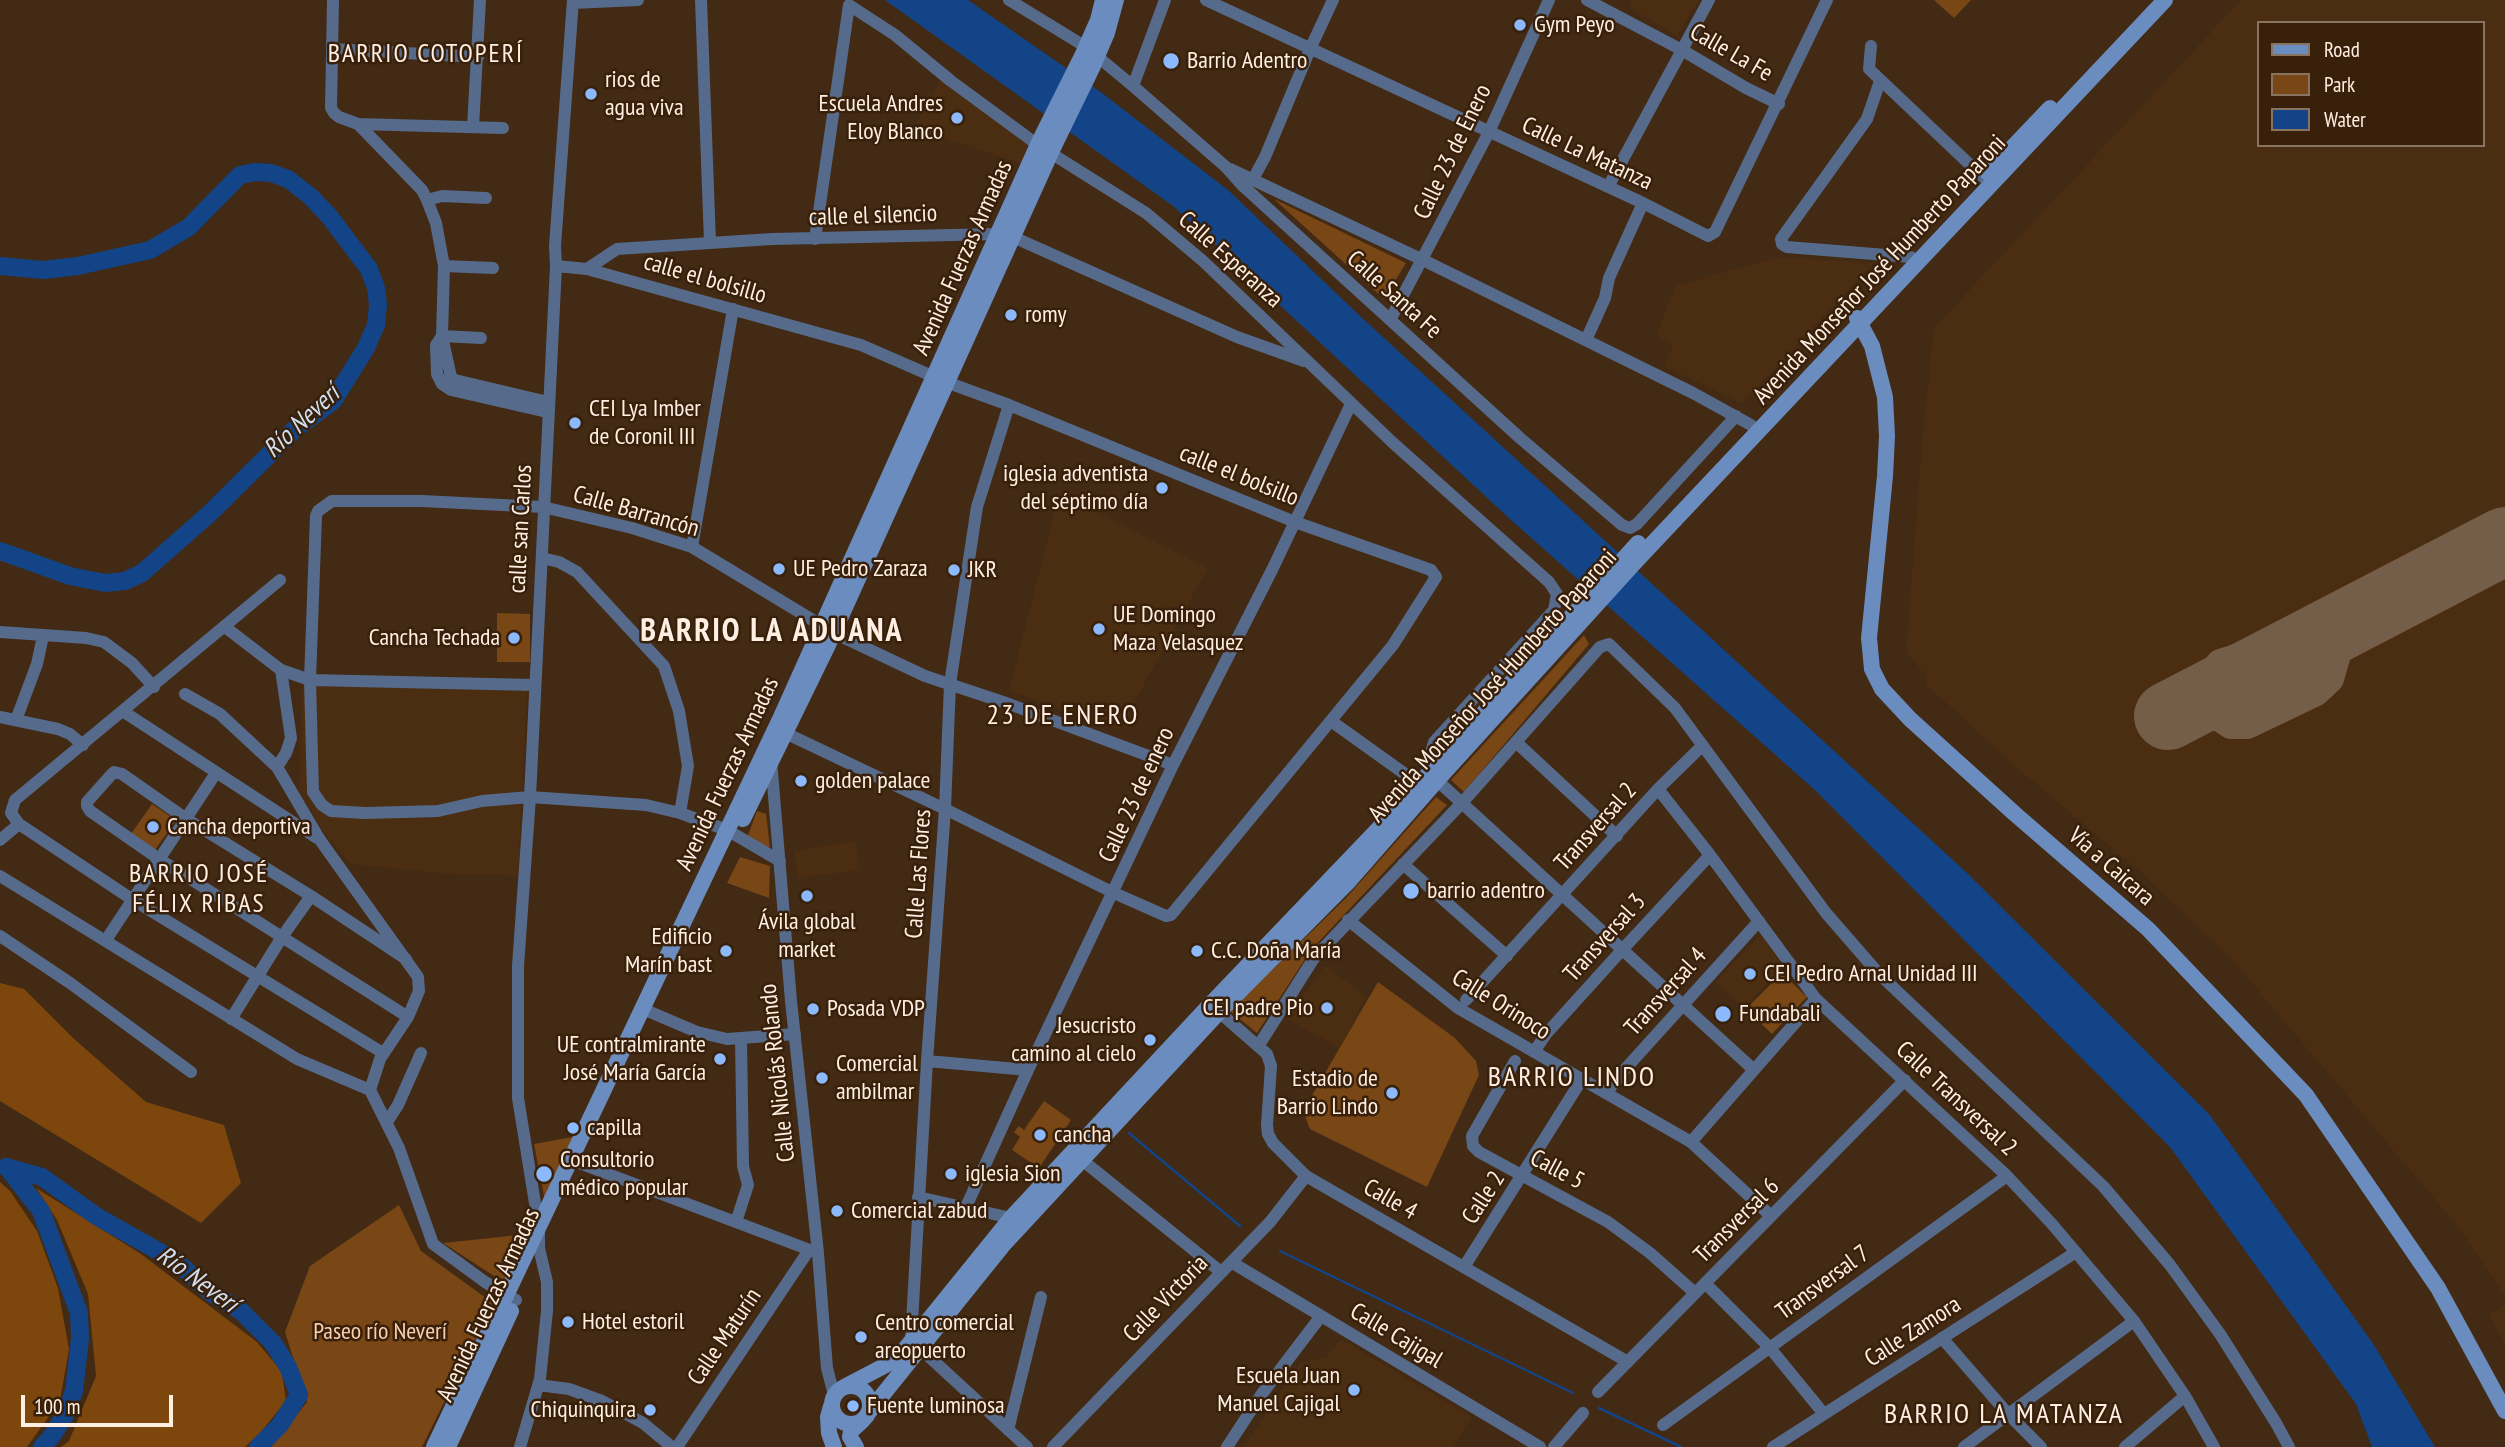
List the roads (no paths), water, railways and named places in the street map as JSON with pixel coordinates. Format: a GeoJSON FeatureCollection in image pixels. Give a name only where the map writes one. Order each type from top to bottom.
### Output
{"type":"FeatureCollection","features":[{"type":"Feature","properties":{"kind":"street"},"geometry":{"type":"LineString","coordinates":[[333,0],[331,108],[339,117],[358,124],[503,128]]}},
{"type":"Feature","properties":{"kind":"street"},"geometry":{"type":"LineString","coordinates":[[473,127],[481,0]]}},
{"type":"Feature","properties":{"kind":"street"},"geometry":{"type":"LineString","coordinates":[[573,2],[638,0]]}},
{"type":"Feature","properties":{"kind":"street"},"geometry":{"type":"LineString","coordinates":[[701,0],[710,242]]}},
{"type":"Feature","properties":{"kind":"street","name":"Calle Santa Fe"},"geometry":{"type":"LineString","coordinates":[[1009,0],[1133,86],[1226,167],[1242,185],[1520,438],[1622,525],[1630,528],[1637,524],[1735,416]]}},
{"type":"Feature","properties":{"kind":"street","name":"Avenida Fuerzas Armadas"},"geometry":{"type":"LineString","coordinates":[[1090,55],[1103,0]]}},
{"type":"Feature","properties":{"kind":"street","name":"Avenida Fuerzas Armadas"},"geometry":{"type":"LineString","coordinates":[[731,834],[772,763],[781,731],[1045,146],[1116,0]]}},
{"type":"Feature","properties":{"kind":"street"},"geometry":{"type":"LineString","coordinates":[[1133,86],[1165,0]]}},
{"type":"Feature","properties":{"kind":"street","name":"Calle La Matanza"},"geometry":{"type":"LineString","coordinates":[[1206,0],[1643,203],[1708,236],[1712,235],[1779,104],[1827,0]]}},
{"type":"Feature","properties":{"kind":"street"},"geometry":{"type":"LineString","coordinates":[[1253,179],[1333,0]]}},
{"type":"Feature","properties":{"kind":"street","name":"Calle 23 de Enero"},"geometry":{"type":"LineString","coordinates":[[1390,320],[1489,132],[1549,0]]}},
{"type":"Feature","properties":{"kind":"street","name":"Calle La Fe"},"geometry":{"type":"LineString","coordinates":[[1587,0],[1779,104]]}},
{"type":"Feature","properties":{"kind":"street"},"geometry":{"type":"LineString","coordinates":[[1608,187],[1709,0]]}},
{"type":"Feature","properties":{"kind":"street","name":"Avenida Monseñor José Humberto Paparoni"},"geometry":{"type":"LineString","coordinates":[[1428,779],[1349,881],[1219,1012],[1004,1244],[915,1345],[837,1394],[828,1417],[829,1433],[844,1444],[851,1431],[866,1415],[915,1345],[1011,1218],[1428,779],[1751,425],[1858,320],[1911,257],[2152,0]]}},
{"type":"Feature","properties":{"kind":"street","name":"Avenida Monseñor José Humberto Paparoni"},"geometry":{"type":"LineString","coordinates":[[1632,557],[2165,0]]}},
{"type":"Feature","properties":{"kind":"street","name":"calle san Carlos"},"geometry":{"type":"LineString","coordinates":[[539,1228],[518,1098],[518,966],[530,797],[555,246],[573,2]]}},
{"type":"Feature","properties":{"kind":"street","name":"Calle Esperanza"},"geometry":{"type":"LineString","coordinates":[[815,239],[845,2],[895,36],[951,81],[1146,213],[1203,261],[1352,404],[1549,582],[1557,594],[1555,610],[1434,742],[1428,779]]}},
{"type":"Feature","properties":{"kind":"street"},"geometry":{"type":"LineString","coordinates":[[1871,46],[1869,69],[1984,178]]}},
{"type":"Feature","properties":{"kind":"street"},"geometry":{"type":"LineString","coordinates":[[332,49],[478,57]]}},
{"type":"Feature","properties":{"kind":"street"},"geometry":{"type":"LineString","coordinates":[[1880,81],[1867,119],[1781,239],[1787,247],[1911,257]]}},
{"type":"Feature","properties":{"kind":"street"},"geometry":{"type":"LineString","coordinates":[[358,124],[422,190],[436,223],[444,266],[442,336],[436,345],[437,374],[442,384],[451,390],[548,407]]}},
{"type":"Feature","properties":{"kind":"street"},"geometry":{"type":"LineString","coordinates":[[1226,167],[1423,260],[1751,425]]}},
{"type":"Feature","properties":{"kind":"street"},"geometry":{"type":"LineString","coordinates":[[427,200],[442,196],[486,198]]}},
{"type":"Feature","properties":{"kind":"street"},"geometry":{"type":"LineString","coordinates":[[1586,341],[1605,298],[1609,278],[1643,203]]}},
{"type":"Feature","properties":{"kind":"street","name":"calle el silencio"},"geometry":{"type":"LineString","coordinates":[[587,269],[617,249],[710,242],[1006,235],[1237,337],[1308,362]]}},
{"type":"Feature","properties":{"kind":"street"},"geometry":{"type":"LineString","coordinates":[[444,266],[493,268]]}},
{"type":"Feature","properties":{"kind":"street","name":"calle el bolsillo"},"geometry":{"type":"LineString","coordinates":[[556,266],[587,269],[861,345],[940,380],[1009,405],[1295,522],[1431,570],[1436,577],[1393,645],[1171,915],[1166,916],[1114,892]]}},
{"type":"Feature","properties":{"kind":"street"},"geometry":{"type":"LineString","coordinates":[[692,547],[733,309]]}},
{"type":"Feature","properties":{"kind":"street","name":"Vía a Caicara"},"geometry":{"type":"LineString","coordinates":[[1858,320],[1872,346],[1886,410],[1885,476],[1869,638],[1872,669],[1882,689],[1910,719],[2015,814],[2148,929],[2306,1095],[2438,1288],[2505,1412]]}},
{"type":"Feature","properties":{"kind":"street"},"geometry":{"type":"LineString","coordinates":[[442,336],[481,338]]}},
{"type":"Feature","properties":{"kind":"street","name":"Calle 23 de enero"},"geometry":{"type":"LineString","coordinates":[[966,1207],[1173,765],[1352,404]]}},
{"type":"Feature","properties":{"kind":"street","name":"Calle Las Flores"},"geometry":{"type":"LineString","coordinates":[[915,1345],[918,1197],[945,809],[950,684],[977,507],[1009,405]]}},
{"type":"Feature","properties":{"kind":"street","name":"Calle Barrancón"},"geometry":{"type":"LineString","coordinates":[[310,680],[316,516],[324,505],[332,501],[384,501],[543,507],[632,528],[692,547],[828,629],[925,676],[1173,765]]}},
{"type":"Feature","properties":{"kind":"street"},"geometry":{"type":"LineString","coordinates":[[542,558],[559,562],[577,572],[664,666],[679,711],[688,766],[680,813]]}},
{"type":"Feature","properties":{"kind":"street"},"geometry":{"type":"LineString","coordinates":[[280,580],[15,800],[11,813],[19,824],[133,900],[383,1053]]}},
{"type":"Feature","properties":{"kind":"street"},"geometry":{"type":"LineString","coordinates":[[226,627],[281,670],[310,680],[534,685]]}},
{"type":"Feature","properties":{"kind":"street"},"geometry":{"type":"LineString","coordinates":[[0,632],[86,638],[104,642],[132,663],[154,687]]}},
{"type":"Feature","properties":{"kind":"street"},"geometry":{"type":"LineString","coordinates":[[16,720],[37,664],[43,636]]}},
{"type":"Feature","properties":{"kind":"street"},"geometry":{"type":"LineString","coordinates":[[1219,1012],[1259,1045],[1314,958],[1461,804],[1600,647],[1609,644],[1675,708],[1826,913],[1879,974],[2103,1186],[2170,1265],[2220,1334],[2289,1447]]}},
{"type":"Feature","properties":{"kind":"street"},"geometry":{"type":"LineString","coordinates":[[277,767],[290,743],[281,670]]}},
{"type":"Feature","properties":{"kind":"street"},"geometry":{"type":"LineString","coordinates":[[310,680],[313,792],[322,805],[331,811],[438,811],[482,801],[530,797],[646,805],[680,813],[731,834],[780,861]]}},
{"type":"Feature","properties":{"kind":"street"},"geometry":{"type":"LineString","coordinates":[[185,694],[220,714],[277,767],[320,840],[418,977],[419,991],[408,1017],[383,1053],[370,1090]]}},
{"type":"Feature","properties":{"kind":"street"},"geometry":{"type":"LineString","coordinates":[[124,712],[320,840]]}},
{"type":"Feature","properties":{"kind":"street"},"geometry":{"type":"LineString","coordinates":[[0,717],[58,729],[70,734],[83,745]]}},
{"type":"Feature","properties":{"kind":"street"},"geometry":{"type":"LineString","coordinates":[[1331,721],[1428,779],[1461,804],[1754,1070]]}},
{"type":"Feature","properties":{"kind":"street"},"geometry":{"type":"LineString","coordinates":[[781,731],[1114,892]]}},
{"type":"Feature","properties":{"kind":"street","name":"Avenida Fuerzas Armadas"},"geometry":{"type":"LineString","coordinates":[[434,1447],[539,1248],[575,1163],[731,834],[766,747],[781,731]]}},
{"type":"Feature","properties":{"kind":"street"},"geometry":{"type":"LineString","coordinates":[[1517,743],[1617,836]]}},
{"type":"Feature","properties":{"kind":"street","name":"Transversal 2"},"geometry":{"type":"LineString","coordinates":[[1466,1000],[1658,789],[1702,746]]}},
{"type":"Feature","properties":{"kind":"street","name":"Calle Nicolás Rolando"},"geometry":{"type":"LineString","coordinates":[[766,747],[772,763],[813,1252],[827,1368],[837,1394]]}},
{"type":"Feature","properties":{"kind":"street"},"geometry":{"type":"LineString","coordinates":[[407,959],[185,818],[122,774],[114,772],[87,803],[90,811],[159,859],[408,1017]]}},
{"type":"Feature","properties":{"kind":"street"},"geometry":{"type":"LineString","coordinates":[[106,940],[216,773]]}},
{"type":"Feature","properties":{"kind":"street","name":"Calle Transversal 2"},"geometry":{"type":"LineString","coordinates":[[1658,789],[1816,999],[2007,1175],[2076,1252],[2134,1321],[2185,1396],[2214,1447]]}},
{"type":"Feature","properties":{"kind":"street"},"geometry":{"type":"LineString","coordinates":[[0,839],[19,824]]}},
{"type":"Feature","properties":{"kind":"street","name":"Transversal 3"},"geometry":{"type":"LineString","coordinates":[[1534,1052],[1546,1034],[1710,855]]}},
{"type":"Feature","properties":{"kind":"street"},"geometry":{"type":"LineString","coordinates":[[1402,864],[1507,956]]}},
{"type":"Feature","properties":{"kind":"street"},"geometry":{"type":"LineString","coordinates":[[0,876],[297,1059],[370,1090],[412,1179],[433,1244],[511,1298]]}},
{"type":"Feature","properties":{"kind":"street"},"geometry":{"type":"LineString","coordinates":[[231,1019],[311,896]]}},
{"type":"Feature","properties":{"kind":"street","name":"Calle Orinoco"},"geometry":{"type":"LineString","coordinates":[[1348,920],[1458,1008],[1691,1142],[1771,1216]]}},
{"type":"Feature","properties":{"kind":"street","name":"Transversal 4"},"geometry":{"type":"LineString","coordinates":[[1606,1093],[1759,921]]}},
{"type":"Feature","properties":{"kind":"street"},"geometry":{"type":"LineString","coordinates":[[0,936],[70,983],[191,1072]]}},
{"type":"Feature","properties":{"kind":"street"},"geometry":{"type":"LineString","coordinates":[[1691,1142],[1816,999]]}},
{"type":"Feature","properties":{"kind":"street"},"geometry":{"type":"LineString","coordinates":[[646,1011],[697,1032],[727,1039],[794,1034]]}},
{"type":"Feature","properties":{"kind":"street"},"geometry":{"type":"LineString","coordinates":[[736,1222],[748,1185],[743,1166],[741,1038]]}},
{"type":"Feature","properties":{"kind":"street","name":"Calle 4"},"geometry":{"type":"LineString","coordinates":[[1259,1045],[1270,1060],[1268,1134],[1273,1143],[1306,1176],[1628,1362]]}},
{"type":"Feature","properties":{"kind":"street"},"geometry":{"type":"LineString","coordinates":[[387,1122],[421,1053]]}},
{"type":"Feature","properties":{"kind":"street"},"geometry":{"type":"LineString","coordinates":[[927,1061],[1028,1070]]}},
{"type":"Feature","properties":{"kind":"street","name":"Calle 5"},"geometry":{"type":"LineString","coordinates":[[1515,1061],[1472,1136],[1473,1146],[1479,1152],[1608,1222],[1650,1253],[1695,1293]]}},
{"type":"Feature","properties":{"kind":"street","name":"Calle 2"},"geometry":{"type":"LineString","coordinates":[[1464,1267],[1582,1079]]}},
{"type":"Feature","properties":{"kind":"street","name":"Transversal 6"},"geometry":{"type":"LineString","coordinates":[[1598,1392],[1905,1080]]}},
{"type":"Feature","properties":{"kind":"street"},"geometry":{"type":"LineString","coordinates":[[1082,1160],[1221,1272]]}},
{"type":"Feature","properties":{"kind":"street"},"geometry":{"type":"LineString","coordinates":[[575,1163],[813,1252]]}},
{"type":"Feature","properties":{"kind":"street","name":"Avenida Fuerzas Armadas"},"geometry":{"type":"LineString","coordinates":[[448,1447],[539,1228],[575,1163]]}},
{"type":"Feature","properties":{"kind":"street","name":"Transversal 7"},"geometry":{"type":"LineString","coordinates":[[1663,1425],[2007,1175]]}},
{"type":"Feature","properties":{"kind":"street","name":"Calle Victoria"},"geometry":{"type":"LineString","coordinates":[[1053,1447],[1270,1222],[1306,1176]]}},
{"type":"Feature","properties":{"kind":"street"},"geometry":{"type":"LineString","coordinates":[[918,1197],[1011,1218]]}},
{"type":"Feature","properties":{"kind":"street"},"geometry":{"type":"LineString","coordinates":[[520,1447],[538,1385],[547,1311],[547,1282],[539,1248],[539,1228]]}},
{"type":"Feature","properties":{"kind":"street","name":"Calle Maturín"},"geometry":{"type":"LineString","coordinates":[[674,1447],[813,1252]]}},
{"type":"Feature","properties":{"kind":"street","name":"Calle Zamora"},"geometry":{"type":"LineString","coordinates":[[1773,1447],[2076,1252]]}},
{"type":"Feature","properties":{"kind":"street","name":"Calle Cajigal"},"geometry":{"type":"LineString","coordinates":[[1231,1262],[1540,1447]]}},
{"type":"Feature","properties":{"kind":"street"},"geometry":{"type":"LineString","coordinates":[[1705,1283],[1770,1348],[1824,1414]]}},
{"type":"Feature","properties":{"kind":"street"},"geometry":{"type":"LineString","coordinates":[[1008,1430],[1041,1297]]}},
{"type":"Feature","properties":{"kind":"street"},"geometry":{"type":"LineString","coordinates":[[1227,1447],[1261,1395],[1321,1316]]}},
{"type":"Feature","properties":{"kind":"street"},"geometry":{"type":"LineString","coordinates":[[1964,1447],[2134,1321]]}},
{"type":"Feature","properties":{"kind":"street"},"geometry":{"type":"LineString","coordinates":[[1942,1338],[2008,1414],[2041,1447]]}},
{"type":"Feature","properties":{"kind":"street"},"geometry":{"type":"LineString","coordinates":[[915,1345],[1027,1447]]}},
{"type":"Feature","properties":{"kind":"street"},"geometry":{"type":"LineString","coordinates":[[538,1385],[569,1389],[602,1401],[643,1423],[674,1447]]}},
{"type":"Feature","properties":{"kind":"street"},"geometry":{"type":"LineString","coordinates":[[857,1387],[862,1390],[869,1401],[866,1415],[854,1424],[842,1422],[833,1413],[837,1394],[857,1387]]}},
{"type":"Feature","properties":{"kind":"street"},"geometry":{"type":"LineString","coordinates":[[2125,1447],[2185,1396]]}},
{"type":"Feature","properties":{"kind":"street"},"geometry":{"type":"LineString","coordinates":[[1554,1447],[1583,1413]]}},
{"type":"Feature","properties":{"kind":"water"},"geometry":{"type":"Polygon","coordinates":[[[885,0],[968,0],[1102,93],[1228,190],[1359,315],[1966,872],[2209,1114],[2374,1345],[2435,1447],[2372,1447],[2356,1404],[2170,1147],[1816,791],[1511,520],[1173,206],[885,0]]]}},
{"type":"Feature","properties":{"kind":"waterway","name":"Río Neverí"},"geometry":{"type":"LineString","coordinates":[[0,266],[43,270],[78,266],[150,250],[189,227],[240,175],[271,173],[288,179],[329,216],[369,269],[376,288],[378,305],[376,325],[366,348],[333,401],[295,429],[209,514],[142,573],[125,581],[105,583],[70,576],[0,551]]}},
{"type":"Feature","properties":{"kind":"waterway"},"geometry":{"type":"LineString","coordinates":[[1129,1133],[1240,1226]]}},
{"type":"Feature","properties":{"kind":"waterway","name":"Río Neverí"},"geometry":{"type":"LineString","coordinates":[[6,1167],[42,1177],[96,1216],[176,1261],[211,1293],[241,1311],[273,1343],[288,1367],[299,1395],[280,1425],[258,1447]]}},
{"type":"Feature","properties":{"kind":"waterway","name":"Río Neverí"},"geometry":{"type":"LineString","coordinates":[[7,1167],[41,1211],[79,1313],[80,1339],[74,1391],[65,1415],[42,1447]]}},
{"type":"Feature","properties":{"kind":"waterway"},"geometry":{"type":"LineString","coordinates":[[1280,1251],[1573,1393]]}},
{"type":"Feature","properties":{"kind":"waterway"},"geometry":{"type":"LineString","coordinates":[[1599,1408],[1681,1447]]}},
{"type":"Feature","properties":{"kind":"place","name":"Gym Peyo"},"geometry":{"type":"Point","coordinates":[1520,25]}},
{"type":"Feature","properties":{"kind":"place","name":"Barrio Adentro"},"geometry":{"type":"Point","coordinates":[1171,61]}},
{"type":"Feature","properties":{"kind":"place","name":"rios de agua viva"},"geometry":{"type":"Point","coordinates":[591,94]}},
{"type":"Feature","properties":{"kind":"place","name":"Escuela Andres Eloy Blanco"},"geometry":{"type":"Point","coordinates":[957,118]}},
{"type":"Feature","properties":{"kind":"place","name":"romy"},"geometry":{"type":"Point","coordinates":[1011,315]}},
{"type":"Feature","properties":{"kind":"place","name":"CEI Lya Imber de Coronil III"},"geometry":{"type":"Point","coordinates":[575,423]}},
{"type":"Feature","properties":{"kind":"place","name":"iglesia adventista del séptimo día"},"geometry":{"type":"Point","coordinates":[1162,488]}},
{"type":"Feature","properties":{"kind":"place","name":"UE Pedro Zaraza"},"geometry":{"type":"Point","coordinates":[779,569]}},
{"type":"Feature","properties":{"kind":"place","name":"JKR"},"geometry":{"type":"Point","coordinates":[954,570]}},
{"type":"Feature","properties":{"kind":"place","name":"UE Domingo Maza Velasquez"},"geometry":{"type":"Point","coordinates":[1099,629]}},
{"type":"Feature","properties":{"kind":"place","name":"Cancha Techada"},"geometry":{"type":"Point","coordinates":[514,638]}},
{"type":"Feature","properties":{"kind":"place","name":"golden palace"},"geometry":{"type":"Point","coordinates":[801,781]}},
{"type":"Feature","properties":{"kind":"place","name":"Cancha deportiva"},"geometry":{"type":"Point","coordinates":[153,827]}},
{"type":"Feature","properties":{"kind":"place","name":"barrio adentro"},"geometry":{"type":"Point","coordinates":[1411,891]}},
{"type":"Feature","properties":{"kind":"place","name":"Ávila global market"},"geometry":{"type":"Point","coordinates":[807,896]}},
{"type":"Feature","properties":{"kind":"place","name":"Edificio Marín bast"},"geometry":{"type":"Point","coordinates":[726,951]}},
{"type":"Feature","properties":{"kind":"place","name":"C.C. Doña María"},"geometry":{"type":"Point","coordinates":[1197,951]}},
{"type":"Feature","properties":{"kind":"place","name":"CEI Pedro Arnal Unidad III"},"geometry":{"type":"Point","coordinates":[1750,974]}},
{"type":"Feature","properties":{"kind":"place","name":"CEI padre Pio"},"geometry":{"type":"Point","coordinates":[1327,1008]}},
{"type":"Feature","properties":{"kind":"place","name":"Posada VDP"},"geometry":{"type":"Point","coordinates":[813,1009]}},
{"type":"Feature","properties":{"kind":"place","name":"Fundabali"},"geometry":{"type":"Point","coordinates":[1723,1014]}},
{"type":"Feature","properties":{"kind":"place","name":"Jesucristo camino al cielo"},"geometry":{"type":"Point","coordinates":[1150,1040]}},
{"type":"Feature","properties":{"kind":"place","name":"UE contralmirante José María García"},"geometry":{"type":"Point","coordinates":[720,1059]}},
{"type":"Feature","properties":{"kind":"place","name":"Comercial ambilmar"},"geometry":{"type":"Point","coordinates":[822,1078]}},
{"type":"Feature","properties":{"kind":"place","name":"Estadio de Barrio Lindo"},"geometry":{"type":"Point","coordinates":[1392,1093]}},
{"type":"Feature","properties":{"kind":"place","name":"capilla"},"geometry":{"type":"Point","coordinates":[573,1128]}},
{"type":"Feature","properties":{"kind":"place","name":"cancha"},"geometry":{"type":"Point","coordinates":[1040,1135]}},
{"type":"Feature","properties":{"kind":"place","name":"Consultorio médico popular"},"geometry":{"type":"Point","coordinates":[544,1174]}},
{"type":"Feature","properties":{"kind":"place","name":"iglesia Sion"},"geometry":{"type":"Point","coordinates":[951,1174]}},
{"type":"Feature","properties":{"kind":"place","name":"Comercial zabud"},"geometry":{"type":"Point","coordinates":[837,1211]}},
{"type":"Feature","properties":{"kind":"place","name":"Hotel estoril"},"geometry":{"type":"Point","coordinates":[568,1322]}},
{"type":"Feature","properties":{"kind":"place","name":"Centro comercial areopuerto"},"geometry":{"type":"Point","coordinates":[861,1337]}},
{"type":"Feature","properties":{"kind":"place","name":"Escuela Juan Manuel Cajigal"},"geometry":{"type":"Point","coordinates":[1354,1390]}},
{"type":"Feature","properties":{"kind":"place","name":"Fuente luminosa"},"geometry":{"type":"Point","coordinates":[853,1406]}},
{"type":"Feature","properties":{"kind":"place","name":"Chiquinquira"},"geometry":{"type":"Point","coordinates":[650,1410]}},
{"type":"Feature","properties":{"kind":"district","name":"BARRIO COTOPERÍ"},"geometry":{"type":"Point","coordinates":[426,55]}},
{"type":"Feature","properties":{"kind":"district","name":"BARRIO LA ADUANA"},"geometry":{"type":"Point","coordinates":[772,632]}},
{"type":"Feature","properties":{"kind":"district","name":"23 DE ENERO"},"geometry":{"type":"Point","coordinates":[1063,716]}},
{"type":"Feature","properties":{"kind":"district","name":"BARRIO JOSÉ FÉLIX RIBAS"},"geometry":{"type":"Point","coordinates":[199,890]}},
{"type":"Feature","properties":{"kind":"district","name":"BARRIO LINDO"},"geometry":{"type":"Point","coordinates":[1572,1078]}},
{"type":"Feature","properties":{"kind":"district","name":"BARRIO LA MATANZA"},"geometry":{"type":"Point","coordinates":[2004,1415]}},
{"type":"Feature","properties":{"kind":"park label","name":"Paseo río Neverí"},"geometry":{"type":"Point","coordinates":[380,1332]}}]}
